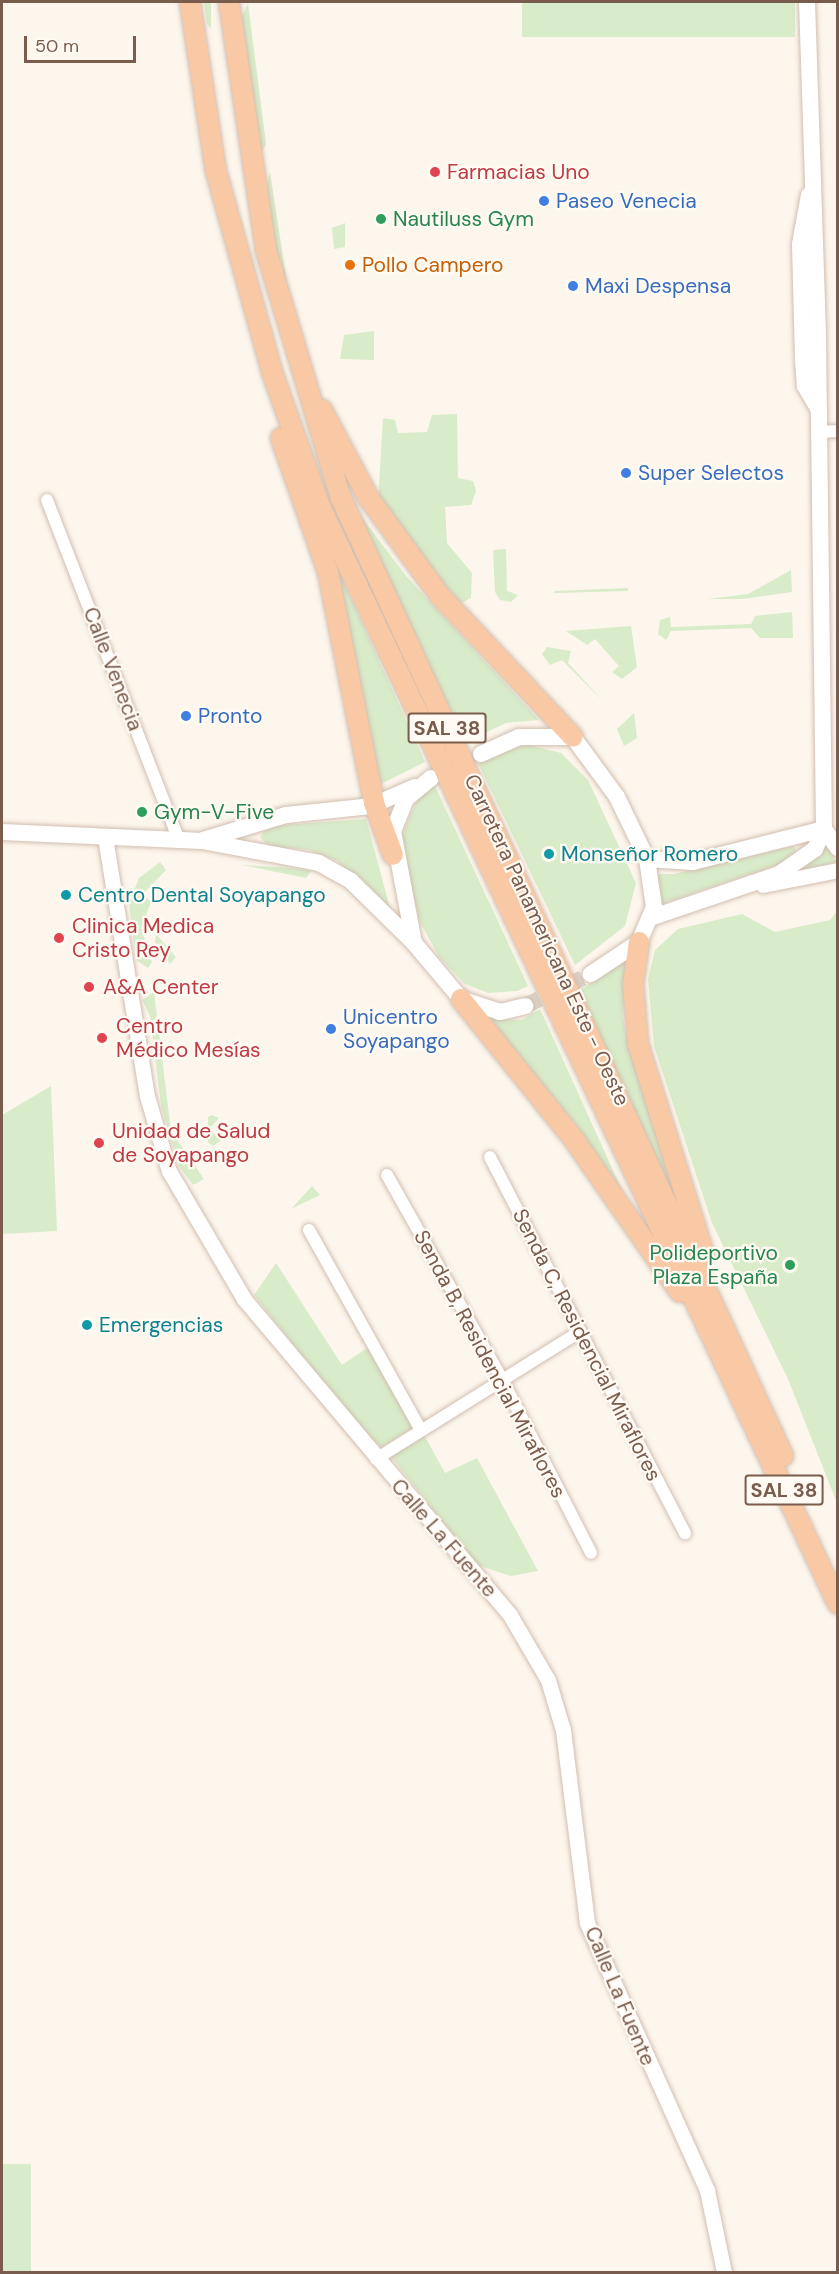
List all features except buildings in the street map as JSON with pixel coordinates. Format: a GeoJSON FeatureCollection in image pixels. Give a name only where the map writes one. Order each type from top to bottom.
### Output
{"type":"FeatureCollection","features":[{"type":"Feature","properties":{"kind":"highway","name":"Carretera Panamericana Este - Oeste"},"geometry":{"type":"LineString","coordinates":[[190,2],[216,171],[272,372],[349,574],[730,1375]]}},
{"type":"Feature","properties":{"kind":"highway","name":"Carretera Panamericana Este - Oeste"},"geometry":{"type":"LineString","coordinates":[[229,2],[253,184],[283,318],[357,536],[768,1422]]}},
{"type":"Feature","properties":{"kind":"highway"},"geometry":{"type":"LineString","coordinates":[[216,171],[220,225],[252,350],[328,572],[374,804],[393,855]]}},
{"type":"Feature","properties":{"kind":"highway"},"geometry":{"type":"LineString","coordinates":[[283,318],[332,431],[383,519],[441,597],[573,737]]}},
{"type":"Feature","properties":{"kind":"highway"},"geometry":{"type":"LineString","coordinates":[[639,942],[633,984],[638,1044],[701,1246],[768,1422]]}},
{"type":"Feature","properties":{"kind":"highway"},"geometry":{"type":"LineString","coordinates":[[461,999],[651,1246],[730,1375]]}},
{"type":"Feature","properties":{"kind":"highway","name":"SAL 38"},"geometry":{"type":"LineString","coordinates":[[730,1375],[837,1604]]}},
{"type":"Feature","properties":{"kind":"highway","name":"SAL 38"},"geometry":{"type":"LineString","coordinates":[[768,1422],[837,1578]]}},
{"type":"Feature","properties":{"kind":"main road"},"geometry":{"type":"LineString","coordinates":[[807,2],[831,828],[837,848]]}},
{"type":"Feature","properties":{"kind":"main road"},"geometry":{"type":"LineString","coordinates":[[813,183],[800,244],[805,386],[819,410]]}},
{"type":"Feature","properties":{"kind":"main road"},"geometry":{"type":"LineString","coordinates":[[800,244],[808,254],[809,307],[818,333]]}},
{"type":"Feature","properties":{"kind":"main road"},"geometry":{"type":"LineString","coordinates":[[482,754],[519,737],[573,737],[604,774],[647,859],[655,881],[653,916],[639,942],[591,974]]}},
{"type":"Feature","properties":{"kind":"main road"},"geometry":{"type":"LineString","coordinates":[[202,841],[286,815],[374,804],[425,782],[395,821],[393,855],[414,943]]}},
{"type":"Feature","properties":{"kind":"main road"},"geometry":{"type":"LineString","coordinates":[[647,859],[693,862],[831,828]]}},
{"type":"Feature","properties":{"kind":"main road"},"geometry":{"type":"LineString","coordinates":[[653,916],[737,891],[805,857],[831,828]]}},
{"type":"Feature","properties":{"kind":"main road"},"geometry":{"type":"LineString","coordinates":[[2,832],[202,841],[332,868],[414,943],[461,999],[500,1012],[525,1006]]}},
{"type":"Feature","properties":{"kind":"street"},"geometry":{"type":"LineString","coordinates":[[819,432],[837,431]]}},
{"type":"Feature","properties":{"kind":"street","name":"Calle Venecia"},"geometry":{"type":"LineString","coordinates":[[48,500],[179,840]]}},
{"type":"Feature","properties":{"kind":"street","name":"Calle La Fuente"},"geometry":{"type":"LineString","coordinates":[[105,837],[147,1096],[166,1163],[244,1299],[376,1459],[510,1615],[548,1680],[563,1730],[587,1923],[707,2190],[724,2272]]}},
{"type":"Feature","properties":{"kind":"street"},"geometry":{"type":"LineString","coordinates":[[737,891],[837,870]]}},
{"type":"Feature","properties":{"kind":"street","name":"Senda C, Residencial Miraflores"},"geometry":{"type":"LineString","coordinates":[[490,1157],[578,1333],[685,1533]]}},
{"type":"Feature","properties":{"kind":"street","name":"Senda B, Residencial Miraflores"},"geometry":{"type":"LineString","coordinates":[[387,1176],[503,1381],[591,1553]]}},
{"type":"Feature","properties":{"kind":"street"},"geometry":{"type":"LineString","coordinates":[[309,1230],[420,1430]]}},
{"type":"Feature","properties":{"kind":"street"},"geometry":{"type":"LineString","coordinates":[[376,1459],[578,1333]]}},
{"type":"Feature","properties":{"kind":"green space"},"geometry":{"type":"Polygon","coordinates":[[[204,2],[211,2],[211,29],[207,24],[204,2]]]}},
{"type":"Feature","properties":{"kind":"green space"},"geometry":{"type":"Polygon","coordinates":[[[522,2],[795,2],[795,37],[522,37],[522,2]]]}},
{"type":"Feature","properties":{"kind":"green space"},"geometry":{"type":"Polygon","coordinates":[[[248,3],[266,144],[260,156],[240,21],[248,3]]]}},
{"type":"Feature","properties":{"kind":"green space"},"geometry":{"type":"Polygon","coordinates":[[[270,172],[291,309],[289,310],[264,199],[270,172]]]}},
{"type":"Feature","properties":{"kind":"green space"},"geometry":{"type":"Polygon","coordinates":[[[345,223],[345,247],[334,249],[332,228],[345,223]]]}},
{"type":"Feature","properties":{"kind":"green space"},"geometry":{"type":"Polygon","coordinates":[[[374,331],[374,360],[340,359],[344,335],[374,331]]]}},
{"type":"Feature","properties":{"kind":"green space"},"geometry":{"type":"Polygon","coordinates":[[[457,414],[458,478],[473,481],[476,491],[471,505],[445,507],[447,543],[472,573],[471,598],[461,603],[415,554],[378,503],[383,418],[395,420],[398,433],[427,432],[432,415],[457,414]]]}},
{"type":"Feature","properties":{"kind":"green space"},"geometry":{"type":"Polygon","coordinates":[[[348,499],[406,576],[539,720],[506,723],[466,742],[348,499]]]}},
{"type":"Feature","properties":{"kind":"green space"},"geometry":{"type":"Polygon","coordinates":[[[325,541],[425,762],[377,786],[325,541]]]}},
{"type":"Feature","properties":{"kind":"green space"},"geometry":{"type":"Polygon","coordinates":[[[506,549],[507,591],[518,595],[511,602],[500,600],[495,592],[493,550],[506,549]]]}},
{"type":"Feature","properties":{"kind":"green space"},"geometry":{"type":"Polygon","coordinates":[[[791,570],[792,592],[742,599],[707,599],[748,594],[791,570]]]}},
{"type":"Feature","properties":{"kind":"green space"},"geometry":{"type":"Polygon","coordinates":[[[628,588],[628,591],[554,593],[555,591],[628,588]]]}},
{"type":"Feature","properties":{"kind":"green space"},"geometry":{"type":"Polygon","coordinates":[[[792,612],[793,638],[760,638],[751,628],[671,631],[666,640],[658,634],[660,620],[670,617],[671,627],[751,624],[755,616],[792,612]]]}},
{"type":"Feature","properties":{"kind":"green space"},"geometry":{"type":"Polygon","coordinates":[[[631,626],[637,667],[622,679],[612,672],[619,666],[595,639],[587,645],[566,631],[631,626]]]}},
{"type":"Feature","properties":{"kind":"green space"},"geometry":{"type":"Polygon","coordinates":[[[547,647],[571,651],[568,663],[605,703],[562,660],[550,665],[542,654],[547,647]]]}},
{"type":"Feature","properties":{"kind":"green space"},"geometry":{"type":"Polygon","coordinates":[[[634,713],[637,738],[624,746],[617,729],[634,713]]]}},
{"type":"Feature","properties":{"kind":"green space"},"geometry":{"type":"Polygon","coordinates":[[[526,744],[561,753],[588,780],[636,883],[625,926],[575,965],[478,763],[526,744]]]}},
{"type":"Feature","properties":{"kind":"green space"},"geometry":{"type":"Polygon","coordinates":[[[434,784],[528,986],[517,991],[488,993],[465,984],[439,957],[419,920],[400,840],[418,797],[434,784]]]}},
{"type":"Feature","properties":{"kind":"green space"},"geometry":{"type":"Polygon","coordinates":[[[366,819],[390,908],[337,861],[309,850],[268,846],[260,837],[268,826],[366,819]]]}},
{"type":"Feature","properties":{"kind":"green space"},"geometry":{"type":"Polygon","coordinates":[[[827,845],[837,862],[798,871],[825,847],[827,845]]]}},
{"type":"Feature","properties":{"kind":"green space"},"geometry":{"type":"Polygon","coordinates":[[[794,846],[798,854],[780,864],[661,904],[656,874],[674,874],[794,846]]]}},
{"type":"Feature","properties":{"kind":"green space"},"geometry":{"type":"Polygon","coordinates":[[[160,862],[166,870],[143,894],[151,902],[141,928],[152,962],[148,968],[136,960],[129,903],[139,878],[160,862]]]}},
{"type":"Feature","properties":{"kind":"green space"},"geometry":{"type":"Polygon","coordinates":[[[242,865],[293,868],[311,871],[306,878],[242,865]]]}},
{"type":"Feature","properties":{"kind":"green space","name":"Polideportivo Plaza España"},"geometry":{"type":"Polygon","coordinates":[[[837,911],[837,1503],[788,1379],[712,1223],[654,1046],[648,979],[655,950],[678,929],[742,914],[775,932],[830,920],[837,911]]]}},
{"type":"Feature","properties":{"kind":"green space"},"geometry":{"type":"Polygon","coordinates":[[[156,934],[176,957],[170,964],[155,942],[156,934]]]}},
{"type":"Feature","properties":{"kind":"green space"},"geometry":{"type":"Polygon","coordinates":[[[626,960],[623,1018],[629,1048],[682,1217],[578,991],[626,960]]]}},
{"type":"Feature","properties":{"kind":"green space"},"geometry":{"type":"Polygon","coordinates":[[[154,992],[171,1131],[204,1179],[193,1185],[179,1166],[161,1105],[150,1016],[142,1000],[154,992]]]}},
{"type":"Feature","properties":{"kind":"green space"},"geometry":{"type":"Polygon","coordinates":[[[540,1009],[631,1210],[578,1127],[489,1019],[522,1020],[540,1009]]]}},
{"type":"Feature","properties":{"kind":"green space"},"geometry":{"type":"Polygon","coordinates":[[[51,1086],[57,1231],[2,1234],[2,1115],[51,1086]]]}},
{"type":"Feature","properties":{"kind":"green space"},"geometry":{"type":"Polygon","coordinates":[[[212,1115],[219,1118],[209,1129],[221,1140],[213,1146],[208,1142],[208,1117],[212,1115]]]}},
{"type":"Feature","properties":{"kind":"green space"},"geometry":{"type":"Polygon","coordinates":[[[312,1186],[320,1195],[291,1209],[312,1186]]]}},
{"type":"Feature","properties":{"kind":"green space"},"geometry":{"type":"Polygon","coordinates":[[[276,1263],[342,1365],[373,1344],[417,1425],[382,1447],[367,1437],[254,1295],[276,1263]]]}},
{"type":"Feature","properties":{"kind":"green space"},"geometry":{"type":"Polygon","coordinates":[[[423,1433],[445,1473],[477,1458],[538,1571],[511,1576],[477,1565],[389,1454],[423,1433]]]}},
{"type":"Feature","properties":{"kind":"green space"},"geometry":{"type":"Polygon","coordinates":[[[2,2164],[31,2164],[31,2272],[2,2272],[2,2164]]]}},
{"type":"Feature","properties":{"kind":"tunnel"},"geometry":{"type":"LineString","coordinates":[[525,1006],[591,974]]}},
{"type":"Feature","properties":{"kind":"place","name":"Farmacias Uno"},"geometry":{"type":"Point","coordinates":[435,172]}},
{"type":"Feature","properties":{"kind":"place","name":"Paseo Venecia"},"geometry":{"type":"Point","coordinates":[544,201]}},
{"type":"Feature","properties":{"kind":"place","name":"Nautiluss Gym"},"geometry":{"type":"Point","coordinates":[381,219]}},
{"type":"Feature","properties":{"kind":"place","name":"Pollo Campero"},"geometry":{"type":"Point","coordinates":[350,265]}},
{"type":"Feature","properties":{"kind":"place","name":"Maxi Despensa"},"geometry":{"type":"Point","coordinates":[573,286]}},
{"type":"Feature","properties":{"kind":"place","name":"Super Selectos"},"geometry":{"type":"Point","coordinates":[626,473]}},
{"type":"Feature","properties":{"kind":"place","name":"Pronto"},"geometry":{"type":"Point","coordinates":[186,716]}},
{"type":"Feature","properties":{"kind":"place","name":"Gym-V-Five"},"geometry":{"type":"Point","coordinates":[142,812]}},
{"type":"Feature","properties":{"kind":"place","name":"Monseñor Romero"},"geometry":{"type":"Point","coordinates":[549,854]}},
{"type":"Feature","properties":{"kind":"place","name":"Centro Dental Soyapango"},"geometry":{"type":"Point","coordinates":[66,895]}},
{"type":"Feature","properties":{"kind":"place","name":"Clinica Medica Cristo Rey"},"geometry":{"type":"Point","coordinates":[59,938]}},
{"type":"Feature","properties":{"kind":"place","name":"A&A Center"},"geometry":{"type":"Point","coordinates":[89,987]}},
{"type":"Feature","properties":{"kind":"place","name":"Unicentro Soyapango"},"geometry":{"type":"Point","coordinates":[331,1029]}},
{"type":"Feature","properties":{"kind":"place","name":"Centro Médico Mesías"},"geometry":{"type":"Point","coordinates":[102,1038]}},
{"type":"Feature","properties":{"kind":"place","name":"Unidad de Salud de Soyapango"},"geometry":{"type":"Point","coordinates":[99,1143]}},
{"type":"Feature","properties":{"kind":"place","name":"Polideportivo Plaza España"},"geometry":{"type":"Point","coordinates":[790,1265]}},
{"type":"Feature","properties":{"kind":"place","name":"Emergencias"},"geometry":{"type":"Point","coordinates":[87,1325]}}]}
